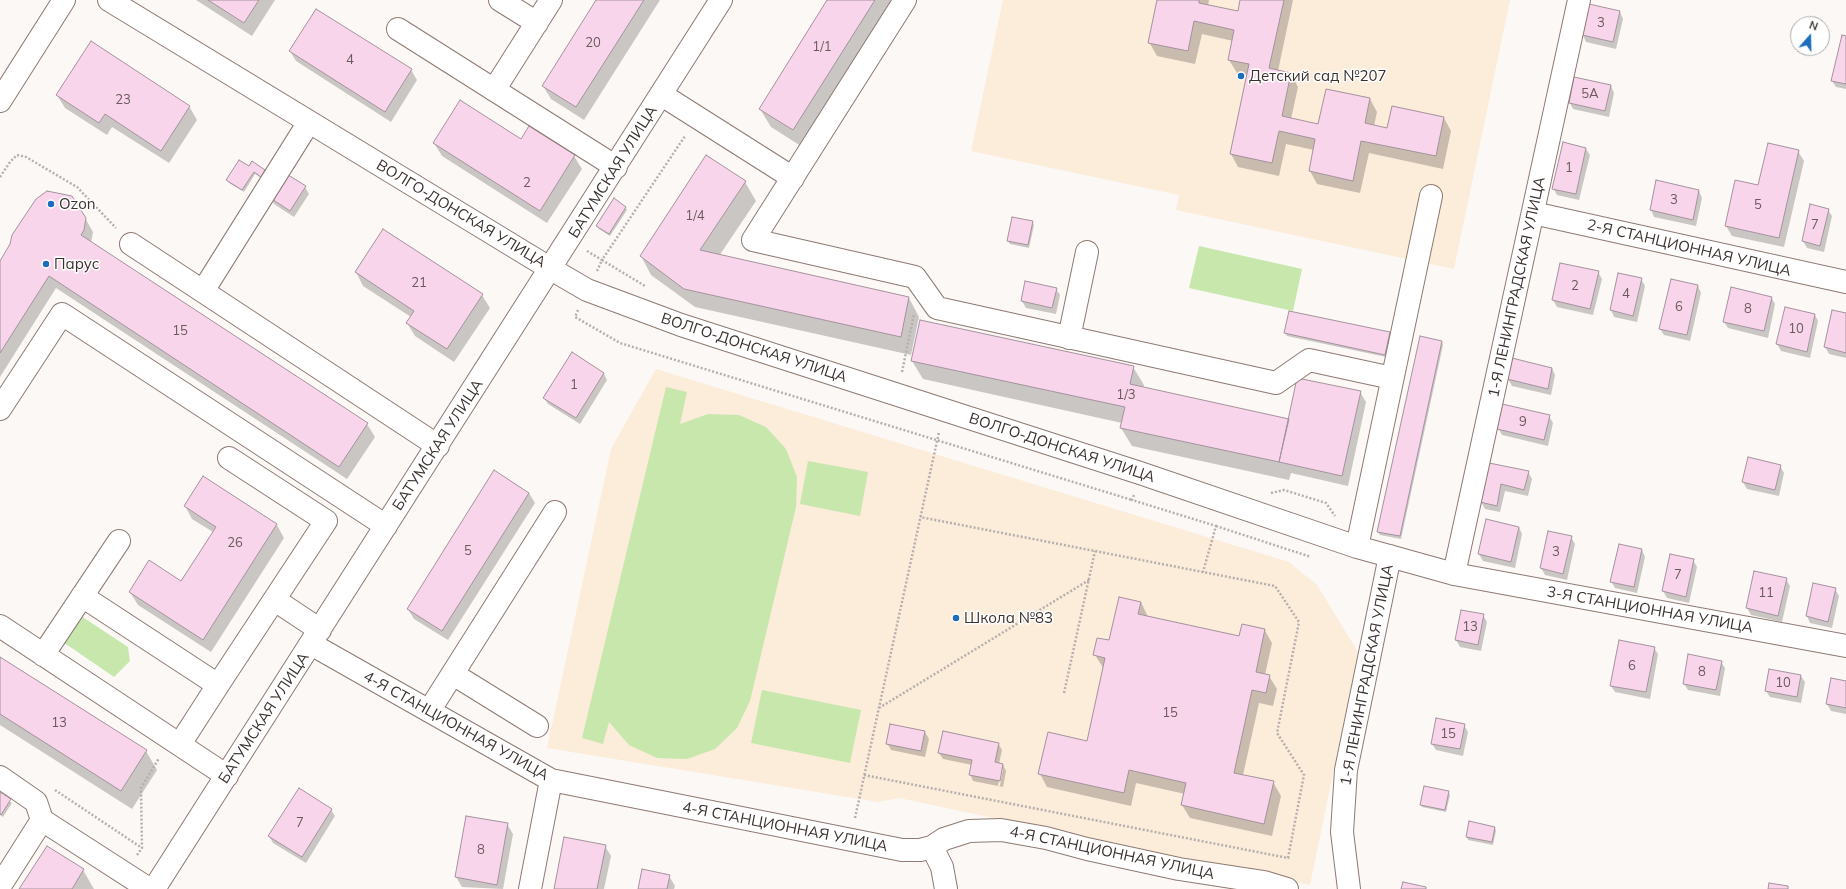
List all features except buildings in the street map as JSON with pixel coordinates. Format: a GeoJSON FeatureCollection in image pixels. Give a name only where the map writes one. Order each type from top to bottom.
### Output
{"type":"FeatureCollection","features":[{"type":"Feature","properties":{"kind":"street"},"geometry":{"type":"LineString","coordinates":[[0,101],[64,0]]}},
{"type":"Feature","properties":{"kind":"street","name":"ВОЛГО-ДОНСКАЯ УЛИЦА"},"geometry":{"type":"LineString","coordinates":[[109,0],[587,290],[681,325],[1140,473],[1359,537],[1390,556],[1454,574]]}},
{"type":"Feature","properties":{"kind":"street"},"geometry":{"type":"LineString","coordinates":[[500,0],[537,23]]}},
{"type":"Feature","properties":{"kind":"street"},"geometry":{"type":"LineString","coordinates":[[494,90],[551,0]]}},
{"type":"Feature","properties":{"kind":"street","name":"БАТУМСКАЯ УЛИЦА"},"geometry":{"type":"LineString","coordinates":[[154,889],[569,241],[721,0]]}},
{"type":"Feature","properties":{"kind":"street"},"geometry":{"type":"LineString","coordinates":[[905,0],[754,240],[915,277],[937,308],[1276,383],[1310,360],[1392,378]]}},
{"type":"Feature","properties":{"kind":"street","name":"1-Я ЛЕНИНГРАДСКАЯ УЛИЦА"},"geometry":{"type":"LineString","coordinates":[[1454,574],[1579,0]]}},
{"type":"Feature","properties":{"kind":"street"},"geometry":{"type":"LineString","coordinates":[[398,29],[616,167]]}},
{"type":"Feature","properties":{"kind":"street"},"geometry":{"type":"LineString","coordinates":[[662,95],[793,178]]}},
{"type":"Feature","properties":{"kind":"street"},"geometry":{"type":"LineString","coordinates":[[203,291],[309,122]]}},
{"type":"Feature","properties":{"kind":"street"},"geometry":{"type":"LineString","coordinates":[[1359,537],[1431,196]]}},
{"type":"Feature","properties":{"kind":"street","name":"2-Я СТАНЦИОННАЯ УЛИЦА"},"geometry":{"type":"LineString","coordinates":[[1533,213],[1846,282]]}},
{"type":"Feature","properties":{"kind":"street"},"geometry":{"type":"LineString","coordinates":[[131,244],[438,446]]}},
{"type":"Feature","properties":{"kind":"street"},"geometry":{"type":"LineString","coordinates":[[1068,338],[1087,252]]}},
{"type":"Feature","properties":{"kind":"street"},"geometry":{"type":"LineString","coordinates":[[0,409],[62,314],[386,526]]}},
{"type":"Feature","properties":{"kind":"street"},"geometry":{"type":"LineString","coordinates":[[175,741],[218,685],[326,522],[229,458]]}},
{"type":"Feature","properties":{"kind":"street"},"geometry":{"type":"LineString","coordinates":[[429,711],[555,512]]}},
{"type":"Feature","properties":{"kind":"street"},"geometry":{"type":"LineString","coordinates":[[43,655],[118,541]]}},
{"type":"Feature","properties":{"kind":"street","name":"1-Я ЛЕНИНГРАДСКАЯ УЛИЦА"},"geometry":{"type":"LineString","coordinates":[[1349,889],[1342,832],[1346,770],[1390,556]]}},
{"type":"Feature","properties":{"kind":"street","name":"3-Я СТАНЦИОННАЯ УЛИЦА"},"geometry":{"type":"LineString","coordinates":[[1454,574],[1846,646]]}},
{"type":"Feature","properties":{"kind":"street"},"geometry":{"type":"LineString","coordinates":[[82,596],[218,685]]}},
{"type":"Feature","properties":{"kind":"street","name":"4-Я СТАНЦИОННАЯ УЛИЦА"},"geometry":{"type":"LineString","coordinates":[[274,600],[315,637],[429,711],[551,780],[902,850],[920,850],[932,847],[944,839],[969,831],[1001,830],[1046,838],[1086,850],[1179,869],[1264,882],[1287,889]]}},
{"type":"Feature","properties":{"kind":"street"},"geometry":{"type":"LineString","coordinates":[[0,626],[227,776]]}},
{"type":"Feature","properties":{"kind":"street"},"geometry":{"type":"LineString","coordinates":[[453,674],[537,726]]}},
{"type":"Feature","properties":{"kind":"street"},"geometry":{"type":"LineString","coordinates":[[0,778],[36,802],[42,820],[149,889]]}},
{"type":"Feature","properties":{"kind":"street"},"geometry":{"type":"LineString","coordinates":[[530,889],[551,780]]}},
{"type":"Feature","properties":{"kind":"street"},"geometry":{"type":"LineString","coordinates":[[0,886],[42,820]]}},
{"type":"Feature","properties":{"kind":"street"},"geometry":{"type":"LineString","coordinates":[[932,847],[942,867],[946,889]]}},
{"type":"Feature","properties":{"kind":"path"},"geometry":{"type":"LineString","coordinates":[[569,241],[602,260],[698,118]]}},
{"type":"Feature","properties":{"kind":"path"},"geometry":{"type":"LineString","coordinates":[[0,177],[10,162],[17,155],[26,157],[77,187],[131,244]]}},
{"type":"Feature","properties":{"kind":"path"},"geometry":{"type":"LineString","coordinates":[[901,377],[921,285]]}},
{"type":"Feature","properties":{"kind":"path"},"geometry":{"type":"LineString","coordinates":[[850,840],[944,410]]}},
{"type":"Feature","properties":{"kind":"path"},"geometry":{"type":"LineString","coordinates":[[1140,473],[1132,500],[1311,557]]}},
{"type":"Feature","properties":{"kind":"path"},"geometry":{"type":"LineString","coordinates":[[1265,494],[1284,490],[1326,504],[1338,520],[1359,537]]}},
{"type":"Feature","properties":{"kind":"path"},"geometry":{"type":"LineString","coordinates":[[864,775],[1288,858],[1304,775],[1277,733],[1299,622],[1274,586],[920,517]]}},
{"type":"Feature","properties":{"kind":"path"},"geometry":{"type":"LineString","coordinates":[[1203,572],[1216,526]]}},
{"type":"Feature","properties":{"kind":"path"},"geometry":{"type":"LineString","coordinates":[[1064,693],[1095,551]]}},
{"type":"Feature","properties":{"kind":"path"},"geometry":{"type":"LineString","coordinates":[[878,708],[1089,580]]}},
{"type":"Feature","properties":{"kind":"path"},"geometry":{"type":"LineString","coordinates":[[125,874],[142,848],[142,788],[175,741]]}},
{"type":"Feature","properties":{"kind":"path"},"geometry":{"type":"LineString","coordinates":[[52,787],[142,848]]}},
{"type":"Feature","properties":{"kind":"shaded area","name":"Детский сад №207"},"geometry":{"type":"Polygon","coordinates":[[[1003,0],[1510,0],[1454,269],[1176,210],[1179,195],[971,151],[1003,0]]]}},
{"type":"Feature","properties":{"kind":"shaded area","name":"Школа №83"},"geometry":{"type":"Polygon","coordinates":[[[656,369],[1289,562],[1317,585],[1358,652],[1310,885],[899,798],[878,802],[547,748],[611,449],[656,369]]]}},
{"type":"Feature","properties":{"kind":"green space"},"geometry":{"type":"Polygon","coordinates":[[[1199,246],[1302,269],[1293,311],[1189,288],[1199,246]]]}},
{"type":"Feature","properties":{"kind":"green space"},"geometry":{"type":"Polygon","coordinates":[[[666,387],[687,392],[680,424],[708,414],[739,415],[766,427],[786,449],[797,477],[796,507],[750,701],[737,728],[715,749],[687,759],[657,758],[629,745],[609,722],[603,744],[582,738],[666,387]]]}},
{"type":"Feature","properties":{"kind":"green space"},"geometry":{"type":"Polygon","coordinates":[[[808,461],[868,472],[860,516],[800,504],[808,461]]]}},
{"type":"Feature","properties":{"kind":"green space"},"geometry":{"type":"Polygon","coordinates":[[[81,616],[128,647],[130,661],[114,677],[63,642],[81,616]]]}},
{"type":"Feature","properties":{"kind":"green space"},"geometry":{"type":"Polygon","coordinates":[[[762,690],[861,710],[850,763],[751,743],[762,690]]]}},
{"type":"Feature","properties":{"kind":"place","name":"Детский сад №207"},"geometry":{"type":"Point","coordinates":[1241,76]}},
{"type":"Feature","properties":{"kind":"place","name":"Ozon"},"geometry":{"type":"Point","coordinates":[51,204]}},
{"type":"Feature","properties":{"kind":"place","name":"Парус"},"geometry":{"type":"Point","coordinates":[46,264]}},
{"type":"Feature","properties":{"kind":"place","name":"Школа №83"},"geometry":{"type":"Point","coordinates":[956,618]}}]}
